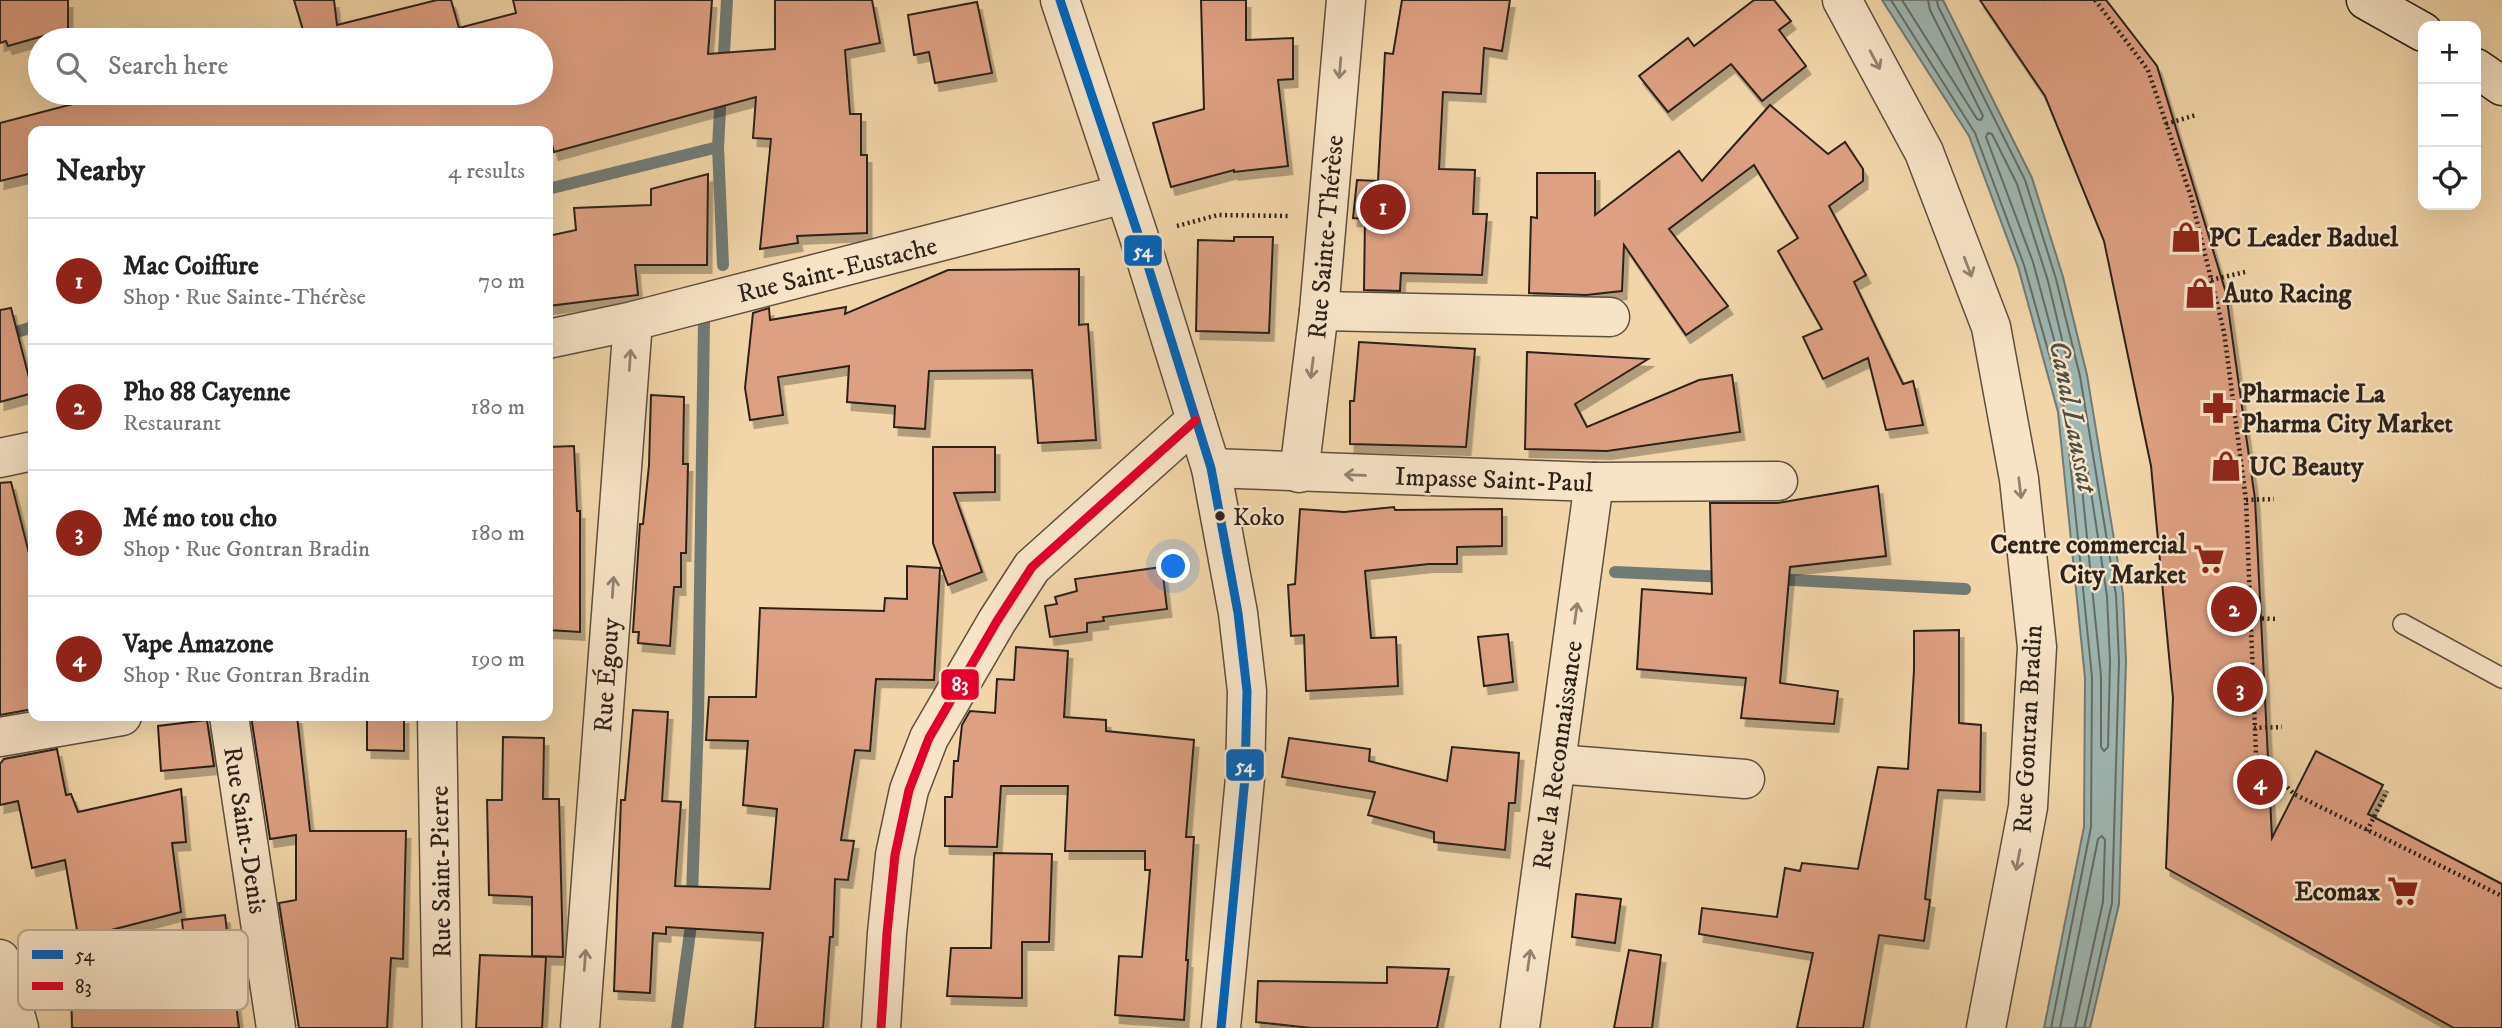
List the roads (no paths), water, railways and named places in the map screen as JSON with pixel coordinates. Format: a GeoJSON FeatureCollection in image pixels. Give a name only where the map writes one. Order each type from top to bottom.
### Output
{"type":"FeatureCollection","features":[{"type":"Feature","properties":{"kind":"street"},"geometry":{"type":"LineString","coordinates":[[1060,0],[1139,237],[1210,468],[1238,613],[1247,691],[1245,778],[1221,1028]]}},
{"type":"Feature","properties":{"kind":"street","name":"Rue Sainte-Thérèse"},"geometry":{"type":"LineString","coordinates":[[1299,473],[1319,311],[1346,0]]}},
{"type":"Feature","properties":{"kind":"street","name":"Rue Gontran Bradin"},"geometry":{"type":"LineString","coordinates":[[1842,0],[1924,152],[1991,327],[2019,479],[2036,647],[2028,807],[1986,1028]]}},
{"type":"Feature","properties":{"kind":"street"},"geometry":{"type":"LineString","coordinates":[[2366,0],[2406,18]]}},
{"type":"Feature","properties":{"kind":"street"},"geometry":{"type":"LineString","coordinates":[[2481,71],[2502,86]]}},
{"type":"Feature","properties":{"kind":"street","name":"Rue Saint-Eustache"},"geometry":{"type":"LineString","coordinates":[[553,338],[633,321],[1124,194]]}},
{"type":"Feature","properties":{"kind":"street"},"geometry":{"type":"LineString","coordinates":[[1319,311],[1610,317]]}},
{"type":"Feature","properties":{"kind":"street","name":"Rue Égouy"},"geometry":{"type":"LineString","coordinates":[[580,1028],[633,321]]}},
{"type":"Feature","properties":{"kind":"street"},"geometry":{"type":"LineString","coordinates":[[881,1028],[895,855],[909,790],[929,738],[997,621],[1032,567],[1196,420]]}},
{"type":"Feature","properties":{"kind":"street"},"geometry":{"type":"LineString","coordinates":[[0,458],[28,452]]}},
{"type":"Feature","properties":{"kind":"street","name":"Impasse Saint-Paul"},"geometry":{"type":"LineString","coordinates":[[1210,468],[1594,482],[1778,481]]}},
{"type":"Feature","properties":{"kind":"street","name":"Rue la Reconnaissance"},"geometry":{"type":"LineString","coordinates":[[1520,1028],[1594,482]]}},
{"type":"Feature","properties":{"kind":"street"},"geometry":{"type":"LineString","coordinates":[[0,737],[93,721]]}},
{"type":"Feature","properties":{"kind":"street","name":"Rue Saint-Denis"},"geometry":{"type":"LineString","coordinates":[[230,721],[276,1028]]}},
{"type":"Feature","properties":{"kind":"street","name":"Rue Saint-Pierre"},"geometry":{"type":"LineString","coordinates":[[438,721],[442,1028]]}},
{"type":"Feature","properties":{"kind":"street"},"geometry":{"type":"LineString","coordinates":[[1556,764],[1745,779]]}},
{"type":"Feature","properties":{"kind":"street"},"geometry":{"type":"LineString","coordinates":[[0,959],[19,1028]]}},
{"type":"Feature","properties":{"kind":"lane"},"geometry":{"type":"LineString","coordinates":[[2403,624],[2502,678]]}},
{"type":"Feature","properties":{"kind":"water","name":"Canal Laussat"},"geometry":{"type":"Polygon","coordinates":[[[1882,0],[1943,0],[2032,178],[2063,277],[2087,375],[2123,594],[2126,661],[2119,904],[2090,1028],[2044,1028],[2084,827],[2085,678],[2058,412],[2018,267],[1969,136],[1882,0]]]}},
{"type":"Feature","properties":{"kind":"waterway"},"geometry":{"type":"LineString","coordinates":[[723,70],[727,0]]}},
{"type":"Feature","properties":{"kind":"waterway"},"geometry":{"type":"LineString","coordinates":[[721,91],[718,147],[723,265]]}},
{"type":"Feature","properties":{"kind":"waterway"},"geometry":{"type":"LineString","coordinates":[[553,188],[718,147]]}},
{"type":"Feature","properties":{"kind":"waterway"},"geometry":{"type":"LineString","coordinates":[[677,1028],[691,925],[698,719],[704,323]]}},
{"type":"Feature","properties":{"kind":"waterway"},"geometry":{"type":"LineString","coordinates":[[0,337],[28,329]]}},
{"type":"Feature","properties":{"kind":"waterway"},"geometry":{"type":"LineString","coordinates":[[1615,572],[1727,577]]}},
{"type":"Feature","properties":{"kind":"waterway"},"geometry":{"type":"LineString","coordinates":[[1773,579],[1965,589]]}},
{"type":"Feature","properties":{"kind":"place","name":"Mac Coiffure"},"geometry":{"type":"Point","coordinates":[1383,207]}},
{"type":"Feature","properties":{"kind":"place","name":"PC Leader Baduel"},"geometry":{"type":"Point","coordinates":[2186,237]}},
{"type":"Feature","properties":{"kind":"place","name":"Auto Racing"},"geometry":{"type":"Point","coordinates":[2200,293]}},
{"type":"Feature","properties":{"kind":"place","name":"Pharmacie La Pharma City Market"},"geometry":{"type":"Point","coordinates":[2218,408]}},
{"type":"Feature","properties":{"kind":"place","name":"UC Beauty"},"geometry":{"type":"Point","coordinates":[2226,466]}},
{"type":"Feature","properties":{"kind":"place","name":"Koko"},"geometry":{"type":"Point","coordinates":[1220,516]}},
{"type":"Feature","properties":{"kind":"place","name":"Centre commercial City Market"},"geometry":{"type":"Point","coordinates":[2209,559]}},
{"type":"Feature","properties":{"kind":"place","name":"Pho 88 Cayenne"},"geometry":{"type":"Point","coordinates":[2234,609]}},
{"type":"Feature","properties":{"kind":"place","name":"Mé mo tou cho"},"geometry":{"type":"Point","coordinates":[2240,689]}},
{"type":"Feature","properties":{"kind":"place","name":"Vape Amazone"},"geometry":{"type":"Point","coordinates":[2260,782]}},
{"type":"Feature","properties":{"kind":"place","name":"Ecomax"},"geometry":{"type":"Point","coordinates":[2403,891]}}]}
